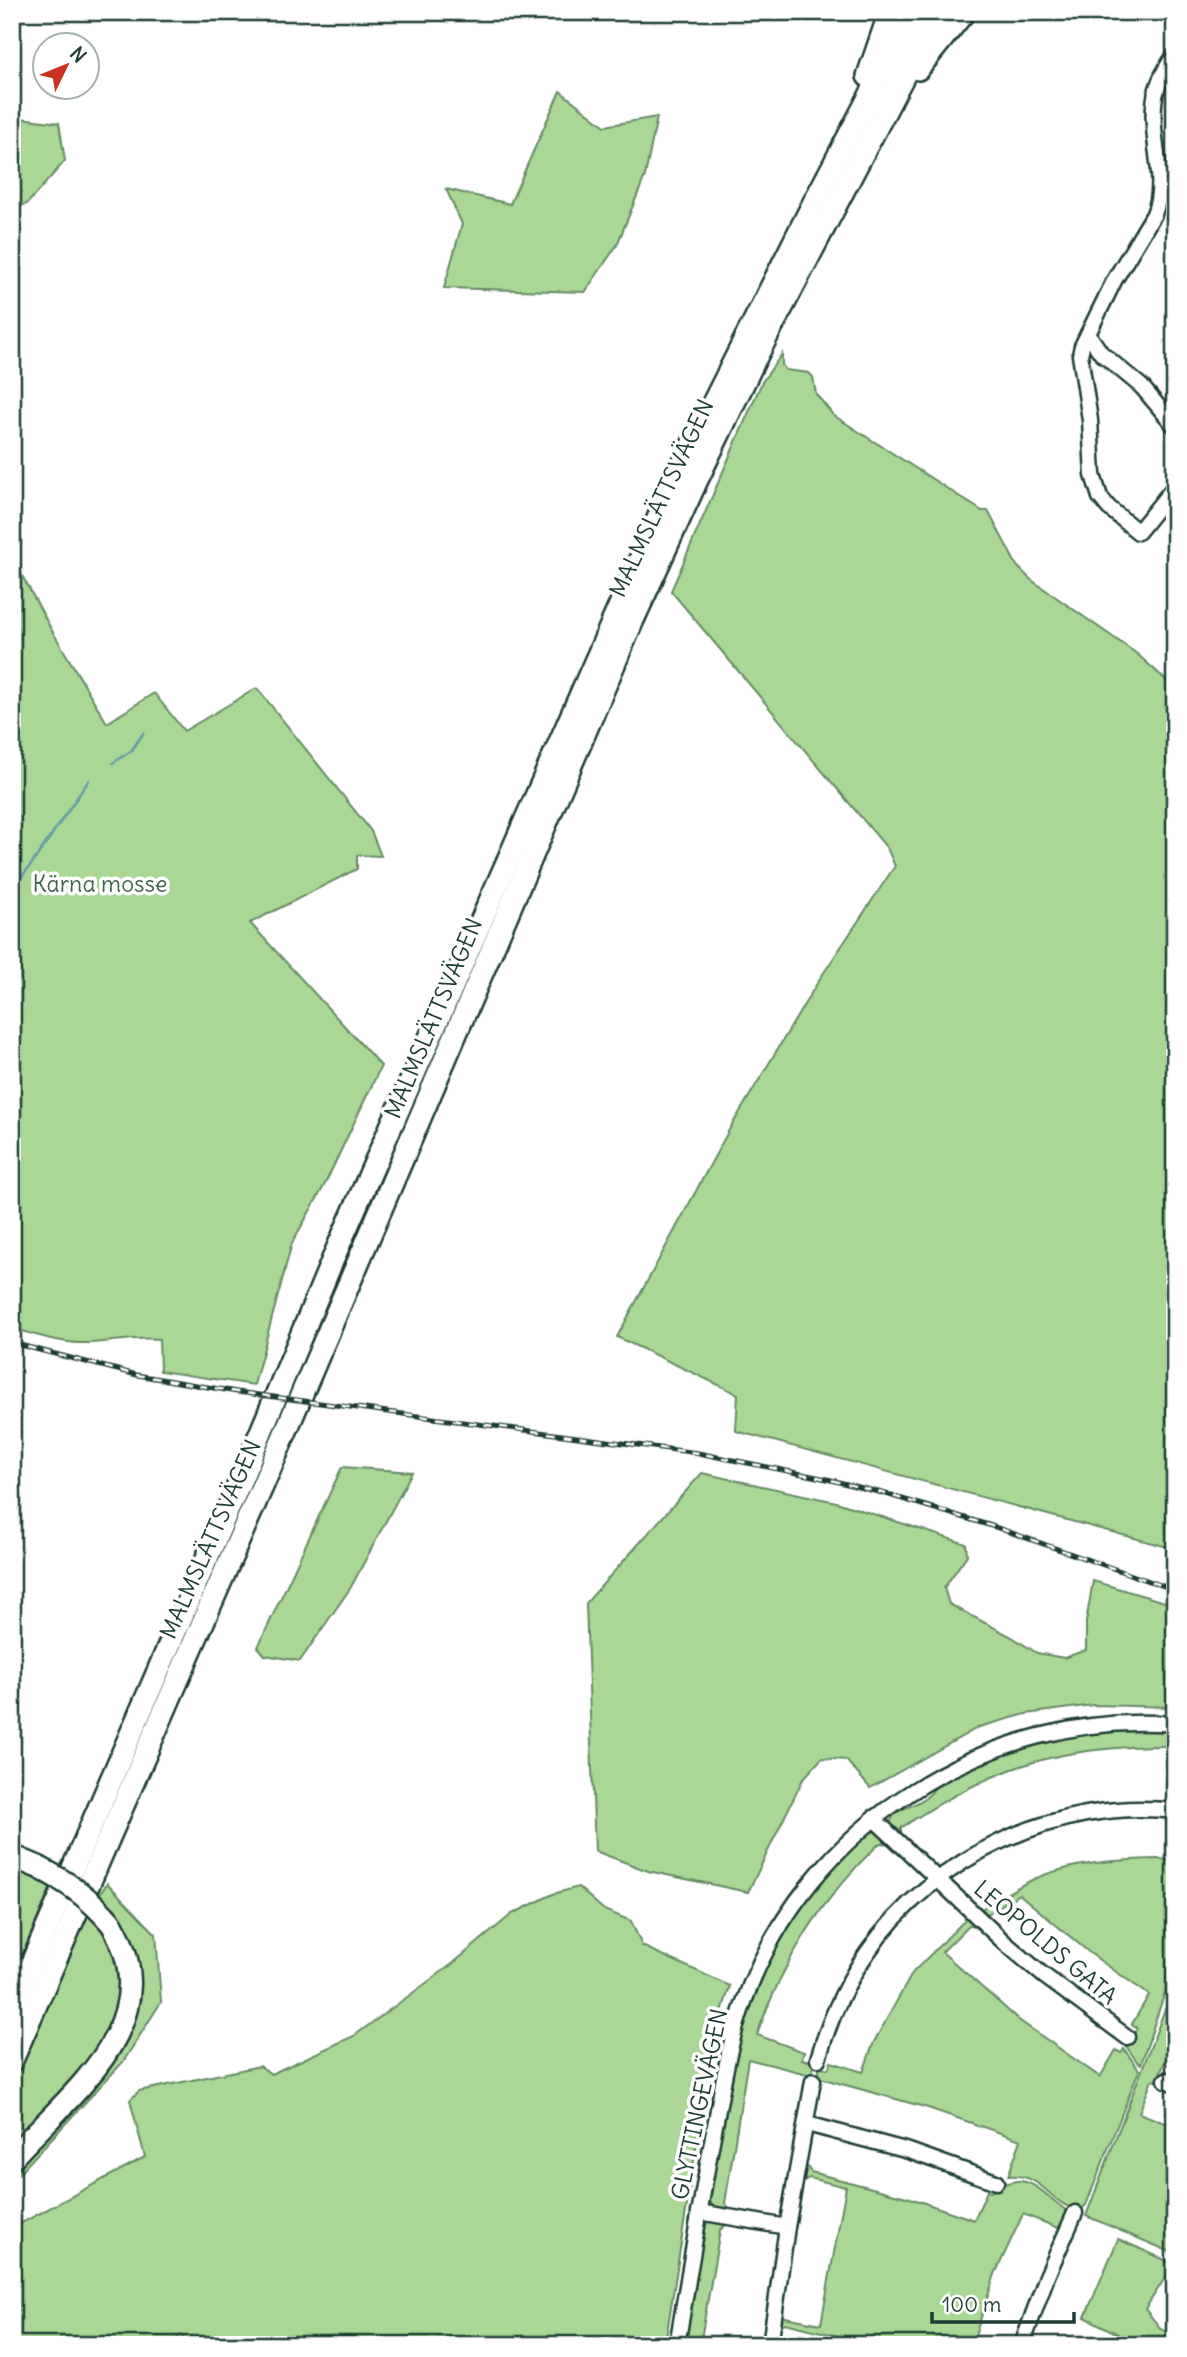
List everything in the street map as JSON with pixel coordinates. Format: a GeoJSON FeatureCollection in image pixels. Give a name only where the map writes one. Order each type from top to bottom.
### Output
{"type":"FeatureCollection","features":[{"type":"Feature","properties":{"kind":"highway"},"geometry":{"type":"LineString","coordinates":[[831,169],[890,12]]}},
{"type":"Feature","properties":{"kind":"highway","name":"MALMSLÄTTSVÄGEN"},"geometry":{"type":"LineString","coordinates":[[12,2009],[248,1463],[338,1247],[616,611],[690,448],[831,169],[915,12]]}},
{"type":"Feature","properties":{"kind":"highway","name":"MALMSLÄTTSVÄGEN"},"geometry":{"type":"LineString","coordinates":[[12,2060],[268,1473],[639,607],[755,359],[937,12]]}},
{"type":"Feature","properties":{"kind":"highway"},"geometry":{"type":"LineString","coordinates":[[882,115],[964,12]]}},
{"type":"Feature","properties":{"kind":"highway"},"geometry":{"type":"LineString","coordinates":[[12,1856],[71,1884],[94,1903],[112,1924],[121,1939],[129,1972],[130,1994],[119,2032],[97,2067],[12,2158]]}},
{"type":"Feature","properties":{"kind":"street"},"geometry":{"type":"LineString","coordinates":[[1175,55],[1161,76],[1154,104],[1160,182],[1158,203],[1087,334],[1082,346],[1080,365],[1090,420],[1093,475],[1100,497],[1138,532],[1175,486]]}},
{"type":"Feature","properties":{"kind":"street"},"geometry":{"type":"LineString","coordinates":[[1087,334],[1101,353],[1142,387],[1175,426]]}},
{"type":"Feature","properties":{"kind":"street","name":"GLYTTINGEVÄGEN"},"geometry":{"type":"LineString","coordinates":[[677,2345],[699,2211],[735,2029],[756,1971],[796,1901],[834,1856],[873,1818],[908,1793],[963,1762],[1046,1734],[1089,1726],[1130,1722],[1175,1724]]}},
{"type":"Feature","properties":{"kind":"street","name":"LEOPOLDS GATA"},"geometry":{"type":"LineString","coordinates":[[818,2059],[836,2006],[868,1950],[904,1910],[937,1880],[970,1858],[1030,1829],[1072,1817],[1103,1813],[1175,1811]]}},
{"type":"Feature","properties":{"kind":"street","name":"LEOPOLDS GATA"},"geometry":{"type":"LineString","coordinates":[[873,1818],[1005,1944],[1127,2037]]}},
{"type":"Feature","properties":{"kind":"street"},"geometry":{"type":"LineString","coordinates":[[770,2345],[787,2227],[813,2081]]}},
{"type":"Feature","properties":{"kind":"street"},"geometry":{"type":"LineString","coordinates":[[807,2124],[909,2151],[996,2182]]}},
{"type":"Feature","properties":{"kind":"street"},"geometry":{"type":"LineString","coordinates":[[699,2211],[787,2227]]}},
{"type":"Feature","properties":{"kind":"street"},"geometry":{"type":"LineString","coordinates":[[1022,2345],[1047,2276],[1075,2213]]}},
{"type":"Feature","properties":{"kind":"green space"},"geometry":{"type":"Polygon","coordinates":[[[560,91],[605,126],[657,117],[645,176],[617,245],[585,292],[444,288],[462,224],[446,189],[510,204],[560,91]]]}},
{"type":"Feature","properties":{"kind":"green space"},"geometry":{"type":"Polygon","coordinates":[[[12,117],[59,123],[65,161],[27,204],[12,209],[12,117]]]}},
{"type":"Feature","properties":{"kind":"green space"},"geometry":{"type":"Polygon","coordinates":[[[782,354],[782,365],[786,370],[809,373],[813,377],[816,394],[833,415],[982,511],[988,511],[1017,566],[1030,579],[1137,654],[1175,688],[1175,1549],[736,1431],[738,1394],[617,1337],[729,1130],[819,980],[895,866],[887,848],[671,591],[762,382],[782,354]]]}},
{"type":"Feature","properties":{"kind":"green space","name":"Kärna mosse"},"geometry":{"type":"Polygon","coordinates":[[[12,557],[107,723],[154,693],[184,731],[257,688],[371,831],[381,856],[357,855],[357,869],[250,923],[381,1066],[324,1186],[292,1243],[254,1385],[160,1371],[159,1339],[78,1343],[12,1328],[12,557]]]}},
{"type":"Feature","properties":{"kind":"green space"},"geometry":{"type":"Polygon","coordinates":[[[342,1467],[412,1472],[351,1587],[300,1661],[265,1655],[258,1647],[342,1467]]]}},
{"type":"Feature","properties":{"kind":"green space"},"geometry":{"type":"Polygon","coordinates":[[[702,1473],[836,1502],[966,1544],[967,1555],[944,1588],[949,1604],[1037,1653],[1064,1658],[1086,1650],[1086,1622],[1093,1581],[1175,1605],[1175,1707],[1093,1705],[1026,1714],[979,1727],[870,1788],[846,1760],[822,1758],[803,1779],[748,1892],[648,1871],[595,1851],[586,1603],[702,1473]]]}},
{"type":"Feature","properties":{"kind":"green space"},"geometry":{"type":"Polygon","coordinates":[[[1110,1730],[1175,1731],[1175,1746],[1097,1750],[1030,1763],[967,1788],[901,1828],[901,1835],[890,1823],[895,1812],[923,1799],[935,1787],[976,1763],[1031,1744],[1110,1730]]]}},
{"type":"Feature","properties":{"kind":"green space"},"geometry":{"type":"Polygon","coordinates":[[[874,1831],[891,1844],[880,1843],[822,1908],[806,1931],[779,1981],[757,2035],[804,2052],[802,2059],[815,2063],[811,2075],[748,2059],[725,2203],[731,2212],[717,2210],[708,2200],[723,2113],[743,2027],[764,1972],[810,1897],[848,1853],[869,1832],[874,1831]]]}},
{"type":"Feature","properties":{"kind":"green space"},"geometry":{"type":"Polygon","coordinates":[[[1111,1861],[1175,1861],[1175,1962],[1141,2064],[1126,2046],[1137,2028],[1132,2024],[1149,1995],[1091,1954],[1019,1894],[986,1915],[974,1910],[981,1909],[1049,1873],[1111,1861]]]}},
{"type":"Feature","properties":{"kind":"green space"},"geometry":{"type":"Polygon","coordinates":[[[12,1864],[52,1884],[12,1979],[12,1864]]]}},
{"type":"Feature","properties":{"kind":"green space"},"geometry":{"type":"Polygon","coordinates":[[[107,1883],[156,1934],[161,2002],[123,2062],[12,2181],[12,2169],[133,2016],[98,1897],[107,1883]]]}},
{"type":"Feature","properties":{"kind":"green space"},"geometry":{"type":"Polygon","coordinates":[[[578,1887],[604,1910],[631,1921],[642,1946],[730,1986],[708,2057],[665,2345],[189,2345],[181,2335],[173,2342],[174,2345],[12,2345],[12,2228],[145,2157],[130,2100],[139,2091],[260,2066],[271,2074],[354,2036],[451,1965],[512,1914],[553,1894],[578,1887]]]}},
{"type":"Feature","properties":{"kind":"green space"},"geometry":{"type":"Polygon","coordinates":[[[89,1908],[103,1923],[123,1975],[118,2016],[105,2047],[12,2150],[12,2086],[89,1908]]]}},
{"type":"Feature","properties":{"kind":"green space"},"geometry":{"type":"Polygon","coordinates":[[[966,1916],[978,1926],[969,1925],[942,1952],[1020,2021],[1100,2077],[1116,2050],[1121,2053],[1124,2049],[1139,2070],[1086,2205],[1081,2210],[1061,2203],[1031,2180],[1021,2176],[1008,2176],[1021,2140],[928,2108],[817,2077],[820,2066],[828,2069],[831,2062],[863,2072],[874,2042],[913,1972],[966,1916]]]}},
{"type":"Feature","properties":{"kind":"green space"},"geometry":{"type":"Polygon","coordinates":[[[1175,1983],[1175,2037],[1157,2081],[1152,2080],[1139,2113],[1175,2127],[1175,2254],[1086,2216],[1175,1983]]]}},
{"type":"Feature","properties":{"kind":"green space"},"geometry":{"type":"Polygon","coordinates":[[[806,2165],[811,2172],[910,2198],[974,2220],[987,2191],[991,2192],[1014,2181],[1033,2185],[1070,2213],[1061,2229],[1023,2214],[995,2274],[972,2345],[876,2345],[785,2323],[779,2327],[781,2310],[785,2317],[821,2324],[846,2187],[809,2178],[802,2182],[806,2165]]]}},
{"type":"Feature","properties":{"kind":"green space"},"geometry":{"type":"Polygon","coordinates":[[[710,2221],[729,2222],[720,2230],[700,2345],[683,2345],[705,2225],[710,2221]]]}},
{"type":"Feature","properties":{"kind":"green space"},"geometry":{"type":"Polygon","coordinates":[[[1118,2239],[1174,2264],[1145,2309],[1161,2329],[1175,2337],[1175,2345],[1116,2345],[1118,2334],[1085,2317],[1118,2239]]]}},
{"type":"Feature","properties":{"kind":"waterway"},"geometry":{"type":"LineString","coordinates":[[113,763],[132,750],[144,732]]}},
{"type":"Feature","properties":{"kind":"waterway"},"geometry":{"type":"LineString","coordinates":[[12,889],[89,780]]}},
{"type":"Feature","properties":{"kind":"railway"},"geometry":{"type":"LineString","coordinates":[[12,1343],[137,1375],[237,1392],[698,1453],[827,1479],[995,1527],[1175,1590]]}}]}
